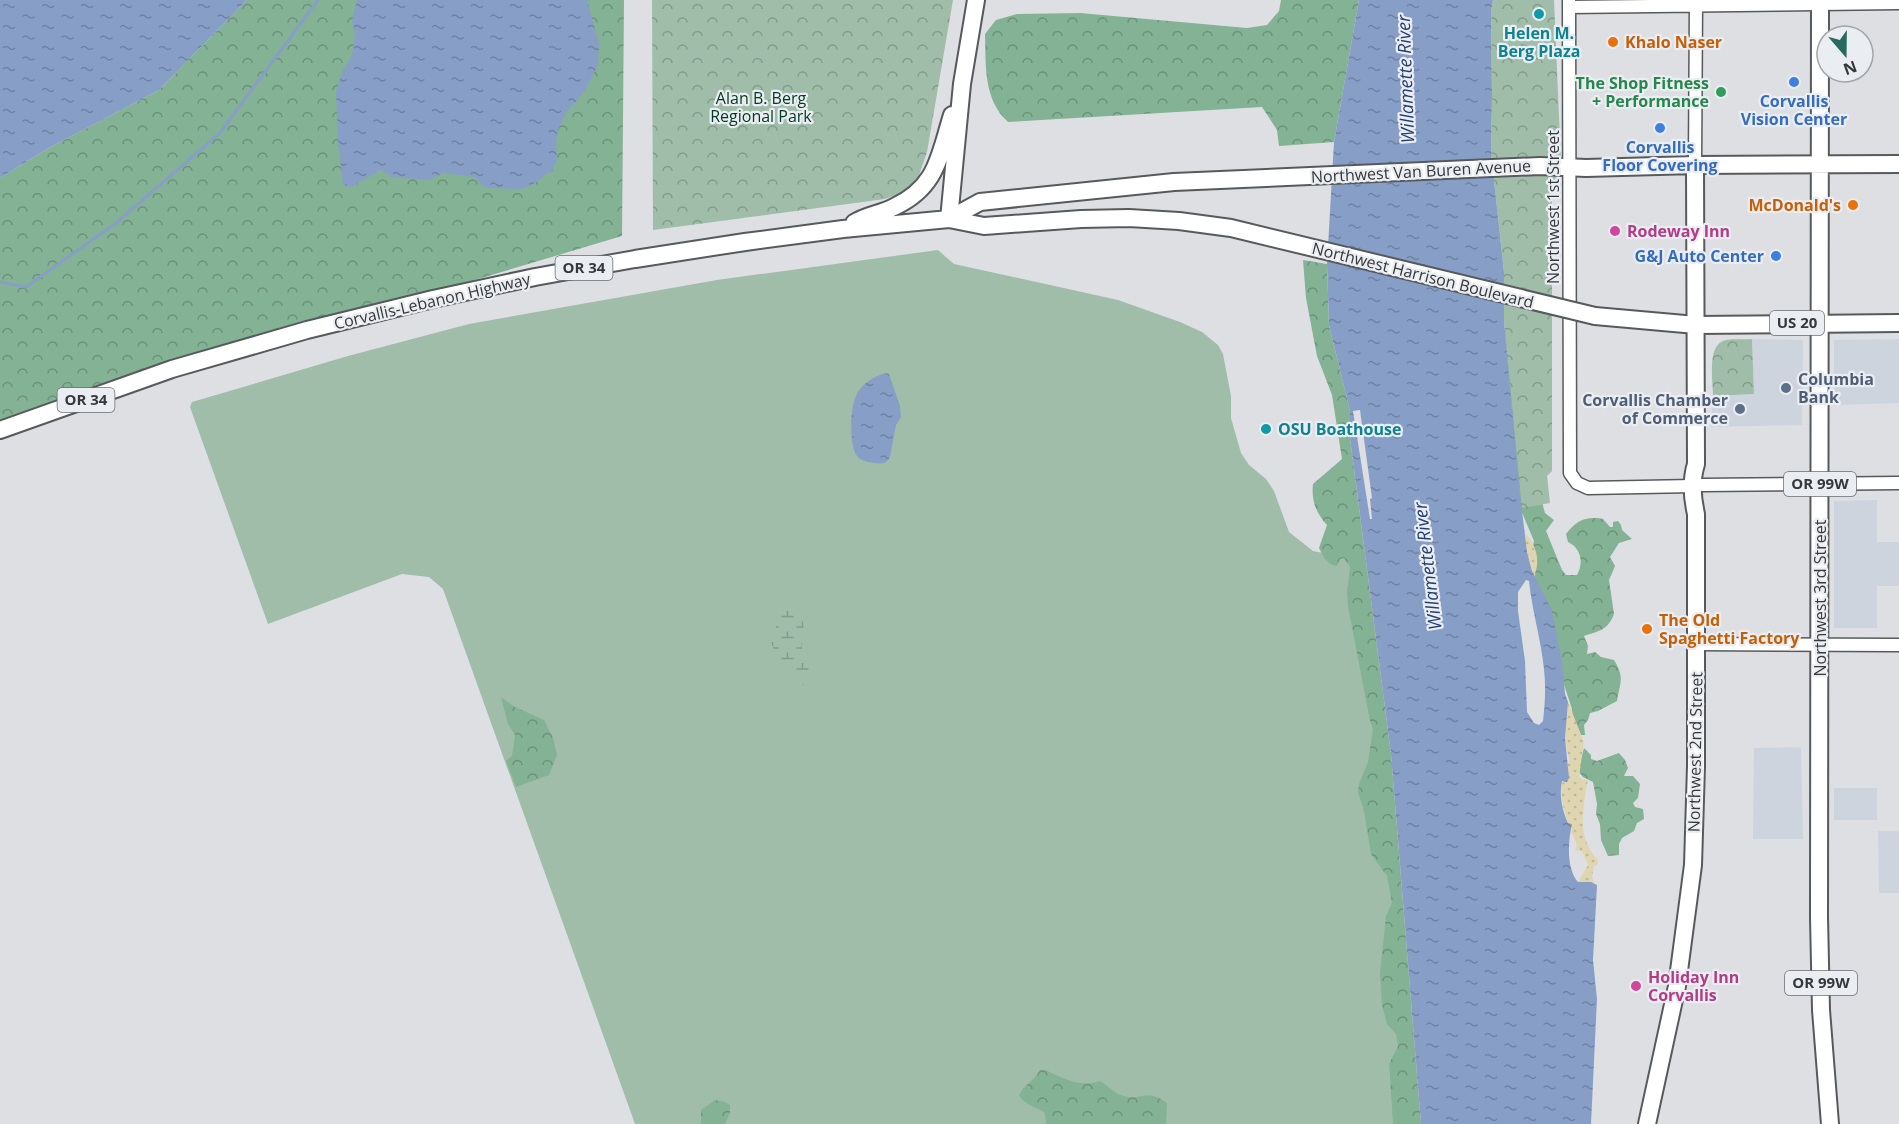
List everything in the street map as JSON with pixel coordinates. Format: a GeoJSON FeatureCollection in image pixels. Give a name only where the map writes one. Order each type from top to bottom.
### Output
{"type":"FeatureCollection","features":[{"type":"Feature","properties":{"kind":"highway","name":"OR 34"},"geometry":{"type":"LineString","coordinates":[[950,219],[962,84],[976,0]]}},
{"type":"Feature","properties":{"kind":"highway","name":"Northwest 3rd Street"},"geometry":{"type":"LineString","coordinates":[[1820,2],[1819,917],[1821,1010],[1830,1124]]}},
{"type":"Feature","properties":{"kind":"highway","name":"OR 34"},"geometry":{"type":"LineString","coordinates":[[843,229],[860,219],[908,201],[925,186],[936,164],[962,84]]}},
{"type":"Feature","properties":{"kind":"highway","name":"Northwest Van Buren Avenue"},"geometry":{"type":"LineString","coordinates":[[950,219],[980,202],[1164,183],[1540,166],[1570,155],[1634,168],[1695,165],[1899,164]]}},
{"type":"Feature","properties":{"kind":"highway","name":"Northwest 2nd Street"},"geometry":{"type":"LineString","coordinates":[[1647,1124],[1677,986],[1694,847],[1696,514],[1693,501],[1697,485],[1693,474],[1696,464],[1695,165]]}},
{"type":"Feature","properties":{"kind":"highway","name":"Northwest Harrison Boulevard"},"geometry":{"type":"LineString","coordinates":[[950,219],[984,226],[1129,218],[1231,228],[1595,316],[1696,325],[1899,323]]}},
{"type":"Feature","properties":{"kind":"highway","name":"Corvallis-Lebanon Highway"},"geometry":{"type":"LineString","coordinates":[[0,430],[172,369],[308,330],[434,299],[535,277],[635,259],[843,229],[950,219]]}},
{"type":"Feature","properties":{"kind":"street"},"geometry":{"type":"LineString","coordinates":[[1569,3],[1899,3]]}},
{"type":"Feature","properties":{"kind":"street","name":"Northwest 1st Street"},"geometry":{"type":"LineString","coordinates":[[1569,3],[1571,477],[1588,488],[1697,485]]}},
{"type":"Feature","properties":{"kind":"street","name":"Northwest 2nd Street"},"geometry":{"type":"LineString","coordinates":[[1695,165],[1696,3]]}},
{"type":"Feature","properties":{"kind":"street"},"geometry":{"type":"LineString","coordinates":[[1697,485],[1899,483]]}},
{"type":"Feature","properties":{"kind":"street"},"geometry":{"type":"LineString","coordinates":[[1696,645],[1899,645]]}},
{"type":"Feature","properties":{"kind":"shaded area"},"geometry":{"type":"Polygon","coordinates":[[[1752,339],[1803,340],[1802,425],[1711,427],[1713,396],[1754,394],[1752,339]]]}},
{"type":"Feature","properties":{"kind":"shaded area"},"geometry":{"type":"Polygon","coordinates":[[[1899,339],[1899,403],[1834,405],[1834,340],[1899,339]]]}},
{"type":"Feature","properties":{"kind":"shaded area"},"geometry":{"type":"Polygon","coordinates":[[[1877,500],[1877,542],[1899,542],[1899,586],[1877,586],[1877,628],[1834,628],[1834,501],[1877,500]]]}},
{"type":"Feature","properties":{"kind":"shaded area"},"geometry":{"type":"Polygon","coordinates":[[[1801,747],[1803,839],[1753,839],[1754,748],[1801,747]]]}},
{"type":"Feature","properties":{"kind":"shaded area"},"geometry":{"type":"Polygon","coordinates":[[[1834,788],[1877,788],[1877,820],[1834,820],[1834,788]]]}},
{"type":"Feature","properties":{"kind":"shaded area"},"geometry":{"type":"Polygon","coordinates":[[[1878,831],[1899,831],[1899,893],[1879,893],[1878,831]]]}},
{"type":"Feature","properties":{"kind":"green space"},"geometry":{"type":"Polygon","coordinates":[[[247,0],[624,0],[622,236],[0,422],[0,178],[47,149],[159,90],[247,0]]]}},
{"type":"Feature","properties":{"kind":"green space","name":"Alan B. Berg Regional Park"},"geometry":{"type":"Polygon","coordinates":[[[652,0],[953,0],[927,152],[918,178],[906,191],[885,199],[653,230],[652,0]]]}},
{"type":"Feature","properties":{"kind":"green space"},"geometry":{"type":"Polygon","coordinates":[[[1281,0],[1359,0],[1334,142],[1279,146],[1277,130],[1262,107],[1008,122],[994,103],[990,92],[986,69],[985,34],[996,20],[1017,14],[1080,13],[1247,28],[1267,25],[1279,11],[1281,0]]]}},
{"type":"Feature","properties":{"kind":"green space"},"geometry":{"type":"Polygon","coordinates":[[[1493,0],[1554,0],[1561,163],[1552,197],[1552,471],[1547,476],[1550,503],[1522,508],[1504,321],[1504,272],[1491,153],[1491,11],[1493,0]]]}},
{"type":"Feature","properties":{"kind":"green space"},"geometry":{"type":"Polygon","coordinates":[[[938,250],[954,264],[1118,300],[1202,332],[1218,345],[1223,354],[1231,396],[1231,418],[1241,453],[1249,465],[1266,479],[1274,491],[1289,532],[1313,551],[1323,553],[1364,546],[1421,1124],[635,1124],[443,589],[429,577],[402,574],[268,624],[190,407],[192,402],[348,356],[469,324],[717,280],[938,250]]]}},
{"type":"Feature","properties":{"kind":"green space"},"geometry":{"type":"Polygon","coordinates":[[[1303,260],[1327,264],[1329,325],[1350,411],[1350,438],[1391,754],[1421,1124],[1393,1124],[1389,1064],[1398,1046],[1396,1034],[1387,1024],[1382,1005],[1380,973],[1386,916],[1392,903],[1387,876],[1371,854],[1364,811],[1358,792],[1368,762],[1373,729],[1348,606],[1350,567],[1344,558],[1340,559],[1337,566],[1331,564],[1319,548],[1327,525],[1315,506],[1313,484],[1342,459],[1332,395],[1317,356],[1306,298],[1303,260]]]}},
{"type":"Feature","properties":{"kind":"green space"},"geometry":{"type":"Polygon","coordinates":[[[1507,321],[1543,506],[1545,513],[1554,520],[1546,531],[1562,570],[1566,575],[1577,575],[1579,570],[1580,556],[1576,548],[1568,542],[1566,534],[1582,520],[1603,519],[1610,527],[1613,527],[1613,522],[1618,521],[1622,530],[1632,539],[1619,543],[1610,557],[1615,566],[1609,580],[1614,614],[1612,619],[1602,629],[1584,636],[1588,646],[1587,654],[1595,652],[1601,657],[1614,660],[1620,671],[1621,680],[1617,701],[1590,713],[1584,725],[1585,735],[1579,735],[1573,723],[1572,709],[1531,584],[1535,575],[1531,554],[1534,541],[1521,510],[1505,335],[1507,321]]]}},
{"type":"Feature","properties":{"kind":"green space"},"geometry":{"type":"Polygon","coordinates":[[[1752,339],[1754,394],[1713,396],[1712,365],[1718,344],[1726,340],[1752,339]]]}},
{"type":"Feature","properties":{"kind":"green space"},"geometry":{"type":"Polygon","coordinates":[[[782,610],[795,614],[802,620],[803,652],[807,658],[817,661],[806,688],[781,663],[771,643],[770,639],[777,625],[777,612],[782,610]]]}},
{"type":"Feature","properties":{"kind":"green space"},"geometry":{"type":"Polygon","coordinates":[[[501,697],[515,707],[544,720],[553,738],[557,755],[549,775],[516,787],[506,761],[512,756],[515,735],[508,724],[501,697]]]}},
{"type":"Feature","properties":{"kind":"green space"},"geometry":{"type":"Polygon","coordinates":[[[1584,748],[1591,755],[1591,759],[1597,761],[1619,753],[1628,768],[1624,776],[1633,776],[1640,784],[1638,798],[1633,803],[1635,807],[1643,809],[1644,819],[1637,823],[1634,831],[1622,838],[1619,844],[1619,855],[1608,856],[1601,840],[1593,782],[1583,777],[1578,771],[1584,748]]]}},
{"type":"Feature","properties":{"kind":"green space"},"geometry":{"type":"Polygon","coordinates":[[[1040,1070],[1078,1083],[1100,1081],[1124,1096],[1154,1096],[1167,1103],[1166,1124],[1046,1124],[1045,1113],[1027,1104],[1019,1095],[1040,1070]]]}},
{"type":"Feature","properties":{"kind":"green space"},"geometry":{"type":"Polygon","coordinates":[[[715,1100],[730,1105],[730,1113],[725,1124],[701,1124],[701,1110],[715,1100]]]}},
{"type":"Feature","properties":{"kind":"sand"},"geometry":{"type":"Polygon","coordinates":[[[1525,533],[1536,553],[1537,564],[1534,576],[1527,552],[1525,533]]]}},
{"type":"Feature","properties":{"kind":"sand"},"geometry":{"type":"Polygon","coordinates":[[[1568,702],[1584,742],[1579,777],[1583,780],[1588,779],[1583,822],[1586,842],[1598,860],[1592,876],[1594,883],[1578,882],[1588,865],[1582,851],[1575,850],[1577,844],[1571,832],[1572,824],[1568,823],[1563,806],[1561,788],[1569,761],[1565,738],[1568,702]]]}},
{"type":"Feature","properties":{"kind":"water"},"geometry":{"type":"Polygon","coordinates":[[[0,0],[247,0],[159,90],[47,149],[0,178],[0,0]]]}},
{"type":"Feature","properties":{"kind":"water"},"geometry":{"type":"Polygon","coordinates":[[[357,0],[587,0],[599,44],[598,65],[584,92],[566,113],[558,130],[557,160],[552,170],[537,182],[522,189],[489,188],[483,186],[475,177],[443,173],[430,180],[391,177],[381,170],[349,188],[343,184],[336,93],[342,72],[352,55],[355,36],[352,21],[357,0]]]}},
{"type":"Feature","properties":{"kind":"water","name":"Willamette River"},"geometry":{"type":"Polygon","coordinates":[[[1359,0],[1493,0],[1491,11],[1491,153],[1504,272],[1504,321],[1520,494],[1527,552],[1532,571],[1552,611],[1568,702],[1565,738],[1569,778],[1567,782],[1562,781],[1561,792],[1564,813],[1568,823],[1572,824],[1569,846],[1571,869],[1578,882],[1591,882],[1597,885],[1593,960],[1597,999],[1591,1124],[1421,1124],[1391,754],[1350,438],[1350,411],[1329,325],[1327,264],[1334,142],[1359,0]],[[1526,580],[1518,592],[1518,611],[1525,661],[1527,712],[1534,723],[1539,725],[1543,721],[1545,676],[1529,581],[1526,580]]]}},
{"type":"Feature","properties":{"kind":"water"},"geometry":{"type":"Polygon","coordinates":[[[885,373],[889,374],[900,406],[901,417],[896,425],[890,457],[885,462],[877,463],[861,459],[854,451],[852,417],[854,401],[861,388],[872,379],[885,373]]]}},
{"type":"Feature","properties":{"kind":"pier"},"geometry":{"type":"Polygon","coordinates":[[[1360,410],[1372,498],[1370,499],[1372,519],[1370,519],[1353,411],[1360,410]]]}},
{"type":"Feature","properties":{"kind":"waterway"},"geometry":{"type":"LineString","coordinates":[[0,282],[26,287],[116,223],[220,133],[318,0]]}},
{"type":"Feature","properties":{"kind":"place","name":"Helen M. Berg Plaza"},"geometry":{"type":"Point","coordinates":[1539,14]}},
{"type":"Feature","properties":{"kind":"place","name":"Khalo Naser"},"geometry":{"type":"Point","coordinates":[1613,42]}},
{"type":"Feature","properties":{"kind":"place","name":"Corvallis Vision Center"},"geometry":{"type":"Point","coordinates":[1794,82]}},
{"type":"Feature","properties":{"kind":"place","name":"The Shop Fitness + Performance"},"geometry":{"type":"Point","coordinates":[1721,92]}},
{"type":"Feature","properties":{"kind":"place","name":"Corvallis Floor Covering"},"geometry":{"type":"Point","coordinates":[1660,128]}},
{"type":"Feature","properties":{"kind":"place","name":"McDonald's"},"geometry":{"type":"Point","coordinates":[1853,205]}},
{"type":"Feature","properties":{"kind":"place","name":"Rodeway Inn"},"geometry":{"type":"Point","coordinates":[1615,231]}},
{"type":"Feature","properties":{"kind":"place","name":"G&J Auto Center"},"geometry":{"type":"Point","coordinates":[1776,256]}},
{"type":"Feature","properties":{"kind":"place","name":"Columbia Bank"},"geometry":{"type":"Point","coordinates":[1786,388]}},
{"type":"Feature","properties":{"kind":"place","name":"Corvallis Chamber of Commerce"},"geometry":{"type":"Point","coordinates":[1740,409]}},
{"type":"Feature","properties":{"kind":"place","name":"OSU Boathouse"},"geometry":{"type":"Point","coordinates":[1266,429]}},
{"type":"Feature","properties":{"kind":"place","name":"The Old Spaghetti Factory"},"geometry":{"type":"Point","coordinates":[1647,629]}},
{"type":"Feature","properties":{"kind":"place","name":"Holiday Inn Corvallis"},"geometry":{"type":"Point","coordinates":[1636,986]}}]}
